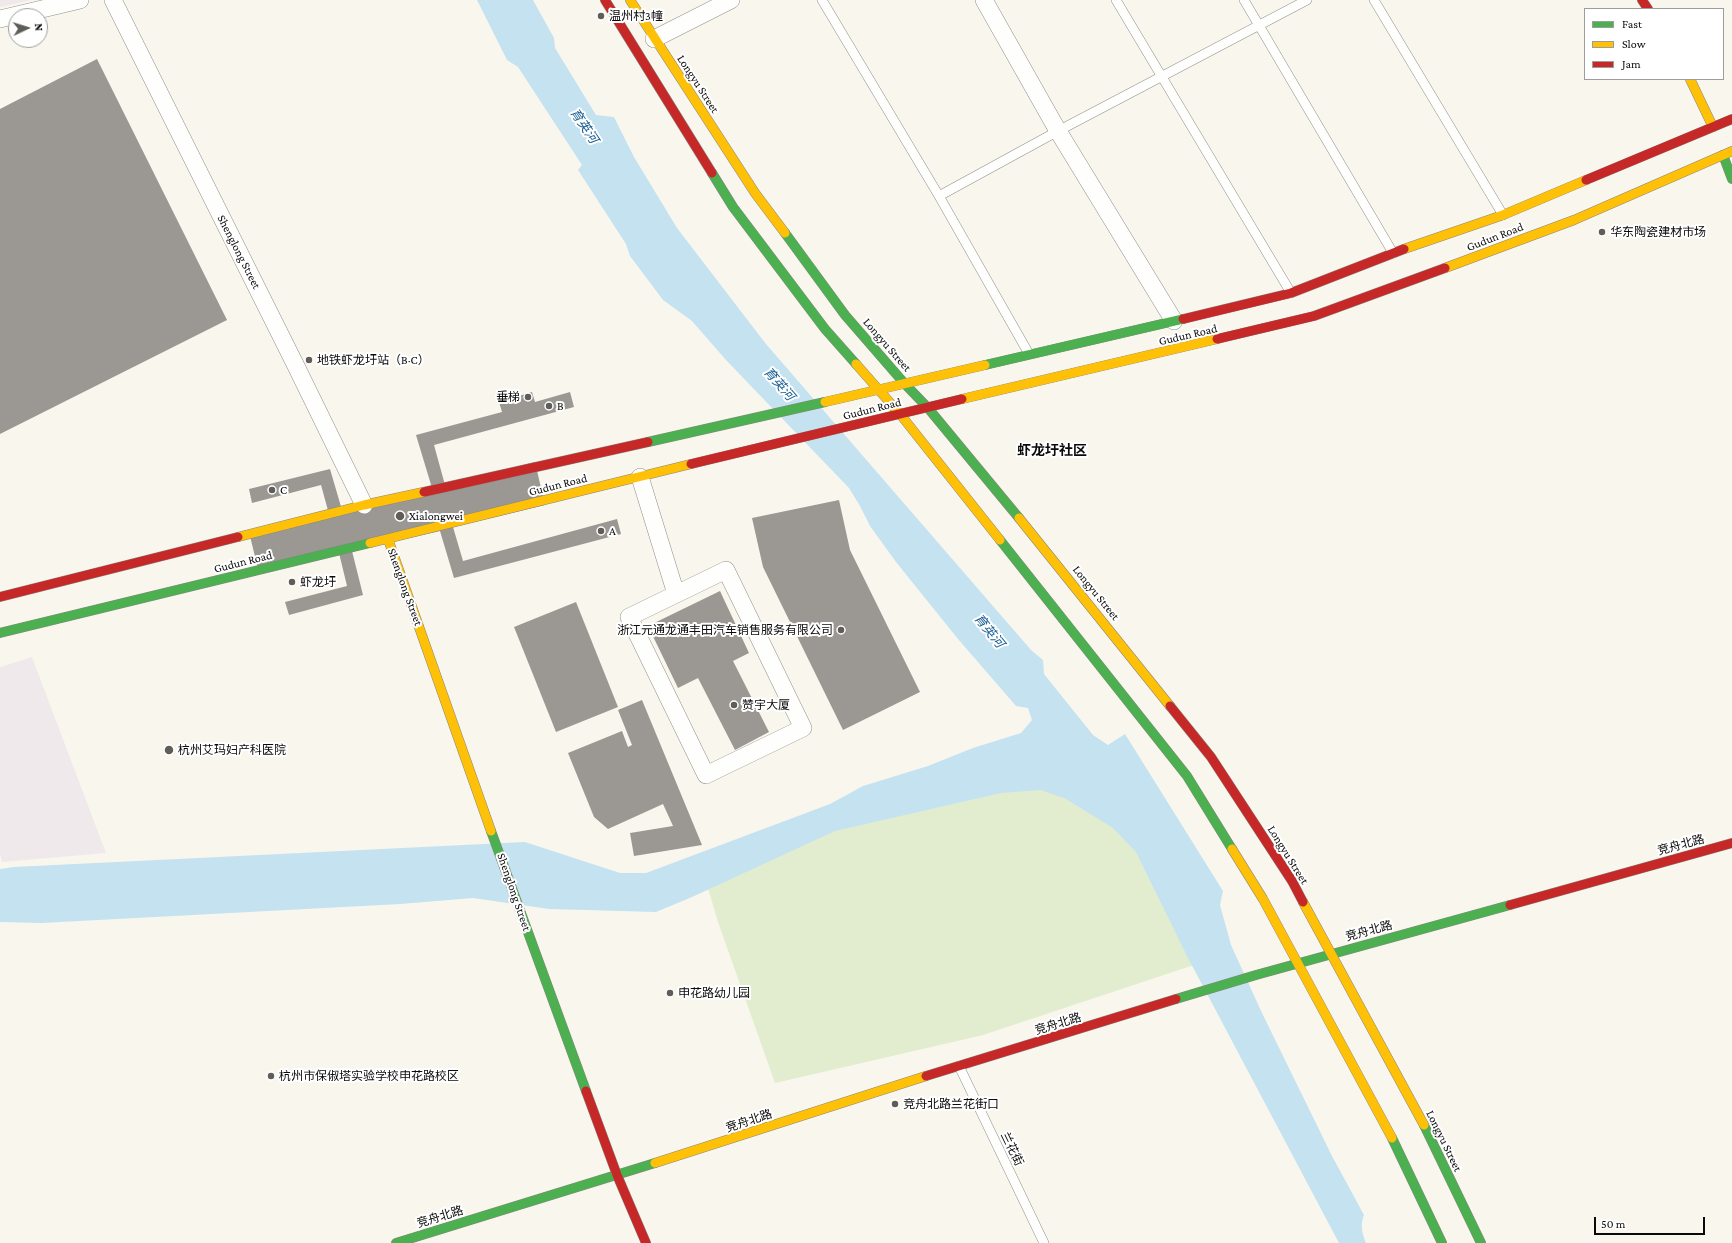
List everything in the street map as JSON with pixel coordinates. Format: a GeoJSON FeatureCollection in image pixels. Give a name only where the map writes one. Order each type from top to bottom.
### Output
{"type":"FeatureCollection","features":[{"type":"Feature","properties":{"kind":"street"},"geometry":{"type":"LineString","coordinates":[[0,19],[80,0]]}},
{"type":"Feature","properties":{"kind":"street","name":"Shenglong Street"},"geometry":{"type":"LineString","coordinates":[[113,0],[364,504]]}},
{"type":"Feature","properties":{"kind":"street"},"geometry":{"type":"LineString","coordinates":[[605,0],[733,207],[825,329],[876,389],[900,414],[1187,776],[1263,898],[1390,1135],[1442,1243]]}},
{"type":"Feature","properties":{"kind":"street","name":"Longyu Street"},"geometry":{"type":"LineString","coordinates":[[630,0],[654,39],[760,199],[845,315],[904,383],[928,408],[1084,597],[1211,757],[1292,881],[1419,1116],[1481,1243]]}},
{"type":"Feature","properties":{"kind":"street"},"geometry":{"type":"LineString","coordinates":[[654,39],[731,0]]}},
{"type":"Feature","properties":{"kind":"street"},"geometry":{"type":"LineString","coordinates":[[984,0],[1058,131],[1174,321]]}},
{"type":"Feature","properties":{"kind":"street"},"geometry":{"type":"LineString","coordinates":[[1691,80],[1713,128]]}},
{"type":"Feature","properties":{"kind":"street","name":"Gudun Road"},"geometry":{"type":"LineString","coordinates":[[0,597],[364,504],[772,415],[876,389],[1030,355],[1291,293],[1393,253],[1502,215],[1732,119]]}},
{"type":"Feature","properties":{"kind":"street","name":"Gudun Road"},"geometry":{"type":"LineString","coordinates":[[0,633],[640,478],[794,439],[1314,316],[1574,220],[1732,151]]}},
{"type":"Feature","properties":{"kind":"street"},"geometry":{"type":"LineString","coordinates":[[1723,155],[1732,179]]}},
{"type":"Feature","properties":{"kind":"street"},"geometry":{"type":"LineString","coordinates":[[640,478],[676,594]]}},
{"type":"Feature","properties":{"kind":"street","name":"Shenglong Street"},"geometry":{"type":"LineString","coordinates":[[388,539],[489,821],[522,918],[617,1175],[646,1243]]}},
{"type":"Feature","properties":{"kind":"street"},"geometry":{"type":"LineString","coordinates":[[726,570],[803,728],[706,775],[629,617],[676,594],[726,570]]}},
{"type":"Feature","properties":{"kind":"street","name":"竞舟北路"},"geometry":{"type":"LineString","coordinates":[[396,1243],[617,1175],[959,1066],[1256,975],[1298,965],[1331,954],[1732,843]]}},
{"type":"Feature","properties":{"kind":"lane"},"geometry":{"type":"LineString","coordinates":[[822,0],[939,196],[1030,355]]}},
{"type":"Feature","properties":{"kind":"lane"},"geometry":{"type":"LineString","coordinates":[[1116,0],[1291,293]]}},
{"type":"Feature","properties":{"kind":"lane"},"geometry":{"type":"LineString","coordinates":[[1244,0],[1393,253]]}},
{"type":"Feature","properties":{"kind":"lane"},"geometry":{"type":"LineString","coordinates":[[939,196],[1058,131],[1307,0]]}},
{"type":"Feature","properties":{"kind":"lane"},"geometry":{"type":"LineString","coordinates":[[1374,0],[1502,215]]}},
{"type":"Feature","properties":{"kind":"lane","name":"兰花街"},"geometry":{"type":"LineString","coordinates":[[959,1066],[1044,1243]]}},
{"type":"Feature","properties":{"kind":"shaded area"},"geometry":{"type":"Polygon","coordinates":[[[0,0],[32,0],[0,7],[0,0]]]}},
{"type":"Feature","properties":{"kind":"shaded area"},"geometry":{"type":"Polygon","coordinates":[[[32,657],[106,853],[2,862],[0,854],[0,667],[32,657]]]}},
{"type":"Feature","properties":{"kind":"green space"},"geometry":{"type":"Polygon","coordinates":[[[1082,747],[1215,958],[983,1035],[775,1083],[718,922],[702,868],[1082,747]]]}},
{"type":"Feature","properties":{"kind":"water","name":"育英河"},"geometry":{"type":"Polygon","coordinates":[[[477,0],[533,0],[554,38],[555,48],[596,115],[614,117],[634,157],[677,228],[766,344],[1031,650],[1043,660],[1044,674],[1093,735],[1108,745],[1125,734],[1223,891],[1220,905],[1231,945],[1262,1013],[1332,1156],[1364,1215],[1362,1229],[1366,1243],[1339,1243],[1188,958],[1136,852],[1113,828],[1066,799],[1041,790],[1001,793],[835,831],[656,912],[549,909],[473,898],[400,904],[42,923],[0,922],[0,869],[14,867],[525,842],[620,873],[646,873],[830,804],[863,786],[928,766],[973,748],[1021,733],[1032,720],[1028,708],[1016,706],[958,639],[896,562],[870,526],[849,488],[726,360],[692,321],[663,300],[630,256],[626,244],[578,170],[582,165],[518,67],[507,60],[477,0]]]}},
{"type":"Feature","properties":{"kind":"building"},"geometry":{"type":"Polygon","coordinates":[[[97,59],[227,320],[0,434],[0,109],[97,59]]]}},
{"type":"Feature","properties":{"kind":"building","name":"Xialongwei"},"geometry":{"type":"Polygon","coordinates":[[[532,392],[535,402],[570,392],[574,407],[434,445],[445,485],[535,462],[545,505],[453,527],[463,561],[617,519],[621,534],[454,578],[440,531],[352,551],[363,595],[289,615],[285,602],[347,586],[339,553],[259,573],[249,532],[329,514],[321,485],[252,503],[249,489],[330,469],[342,510],[432,488],[416,435],[502,412],[499,402],[532,392]]]}},
{"type":"Feature","properties":{"kind":"building","name":"浙江元通龙通丰田汽车销售服务有限公司"},"geometry":{"type":"Polygon","coordinates":[[[839,500],[850,550],[920,692],[843,730],[763,567],[752,518],[839,500]]]}},
{"type":"Feature","properties":{"kind":"building"},"geometry":{"type":"Polygon","coordinates":[[[720,591],[749,653],[733,661],[769,732],[735,750],[698,678],[678,688],[648,626],[720,591]]]}},
{"type":"Feature","properties":{"kind":"building"},"geometry":{"type":"Polygon","coordinates":[[[576,602],[618,707],[556,732],[514,627],[576,602]]]}},
{"type":"Feature","properties":{"kind":"building"},"geometry":{"type":"Polygon","coordinates":[[[642,700],[702,845],[634,856],[630,833],[673,826],[663,804],[608,829],[594,817],[568,753],[622,731],[628,747],[632,745],[618,710],[642,700]]]}},
{"type":"Feature","properties":{"kind":"traffic: fast"},"geometry":{"type":"LineString","coordinates":[[1723,155],[1732,179]]}},
{"type":"Feature","properties":{"kind":"traffic: fast"},"geometry":{"type":"LineString","coordinates":[[712,173],[733,207],[825,329],[856,364]]}},
{"type":"Feature","properties":{"kind":"traffic: fast"},"geometry":{"type":"LineString","coordinates":[[785,233],[845,315],[904,383],[928,408],[1019,518]]}},
{"type":"Feature","properties":{"kind":"traffic: fast"},"geometry":{"type":"LineString","coordinates":[[985,365],[1183,319]]}},
{"type":"Feature","properties":{"kind":"traffic: fast"},"geometry":{"type":"LineString","coordinates":[[648,442],[825,402]]}},
{"type":"Feature","properties":{"kind":"traffic: fast"},"geometry":{"type":"LineString","coordinates":[[1000,540],[1187,776],[1232,849]]}},
{"type":"Feature","properties":{"kind":"traffic: fast"},"geometry":{"type":"LineString","coordinates":[[0,633],[370,543]]}},
{"type":"Feature","properties":{"kind":"traffic: fast"},"geometry":{"type":"LineString","coordinates":[[491,831],[586,1091]]}},
{"type":"Feature","properties":{"kind":"traffic: fast"},"geometry":{"type":"LineString","coordinates":[[1176,999],[1256,975],[1510,905]]}},
{"type":"Feature","properties":{"kind":"traffic: fast"},"geometry":{"type":"LineString","coordinates":[[1424,1125],[1481,1243]]}},
{"type":"Feature","properties":{"kind":"traffic: fast"},"geometry":{"type":"LineString","coordinates":[[1392,1138],[1442,1243]]}},
{"type":"Feature","properties":{"kind":"traffic: fast"},"geometry":{"type":"LineString","coordinates":[[396,1243],[655,1163]]}},
{"type":"Feature","properties":{"kind":"traffic: slow"},"geometry":{"type":"LineString","coordinates":[[630,0],[755,193],[785,233]]}},
{"type":"Feature","properties":{"kind":"traffic: slow"},"geometry":{"type":"LineString","coordinates":[[1690,80],[1713,127]]}},
{"type":"Feature","properties":{"kind":"traffic: slow"},"geometry":{"type":"LineString","coordinates":[[1445,268],[1574,220],[1732,151]]}},
{"type":"Feature","properties":{"kind":"traffic: slow"},"geometry":{"type":"LineString","coordinates":[[1404,249],[1503,215],[1586,180]]}},
{"type":"Feature","properties":{"kind":"traffic: slow"},"geometry":{"type":"LineString","coordinates":[[962,399],[1217,339]]}},
{"type":"Feature","properties":{"kind":"traffic: slow"},"geometry":{"type":"LineString","coordinates":[[856,364],[900,414],[1000,540]]}},
{"type":"Feature","properties":{"kind":"traffic: slow"},"geometry":{"type":"LineString","coordinates":[[825,402],[985,365]]}},
{"type":"Feature","properties":{"kind":"traffic: slow"},"geometry":{"type":"LineString","coordinates":[[370,543],[691,464]]}},
{"type":"Feature","properties":{"kind":"traffic: slow"},"geometry":{"type":"LineString","coordinates":[[238,537],[364,505],[424,492]]}},
{"type":"Feature","properties":{"kind":"traffic: slow"},"geometry":{"type":"LineString","coordinates":[[1019,518],[1170,706]]}},
{"type":"Feature","properties":{"kind":"traffic: slow"},"geometry":{"type":"LineString","coordinates":[[388,539],[491,831]]}},
{"type":"Feature","properties":{"kind":"traffic: slow"},"geometry":{"type":"LineString","coordinates":[[1232,849],[1263,899],[1392,1138]]}},
{"type":"Feature","properties":{"kind":"traffic: slow"},"geometry":{"type":"LineString","coordinates":[[1303,902],[1424,1125]]}},
{"type":"Feature","properties":{"kind":"traffic: slow"},"geometry":{"type":"LineString","coordinates":[[655,1163],[926,1076]]}},
{"type":"Feature","properties":{"kind":"traffic: jam"},"geometry":{"type":"LineString","coordinates":[[605,0],[712,173]]}},
{"type":"Feature","properties":{"kind":"traffic: jam"},"geometry":{"type":"LineString","coordinates":[[1642,0],[1647,8]]}},
{"type":"Feature","properties":{"kind":"traffic: jam"},"geometry":{"type":"LineString","coordinates":[[1586,180],[1732,119]]}},
{"type":"Feature","properties":{"kind":"traffic: jam"},"geometry":{"type":"LineString","coordinates":[[1183,319],[1291,293],[1404,249]]}},
{"type":"Feature","properties":{"kind":"traffic: jam"},"geometry":{"type":"LineString","coordinates":[[1217,339],[1314,316],[1445,268]]}},
{"type":"Feature","properties":{"kind":"traffic: jam"},"geometry":{"type":"LineString","coordinates":[[691,464],[962,399]]}},
{"type":"Feature","properties":{"kind":"traffic: jam"},"geometry":{"type":"LineString","coordinates":[[424,492],[648,442]]}},
{"type":"Feature","properties":{"kind":"traffic: jam"},"geometry":{"type":"LineString","coordinates":[[0,597],[238,537]]}},
{"type":"Feature","properties":{"kind":"traffic: jam"},"geometry":{"type":"LineString","coordinates":[[1170,706],[1211,757],[1292,881],[1303,902]]}},
{"type":"Feature","properties":{"kind":"traffic: jam"},"geometry":{"type":"LineString","coordinates":[[1510,905],[1732,843]]}},
{"type":"Feature","properties":{"kind":"traffic: jam"},"geometry":{"type":"LineString","coordinates":[[926,1076],[1176,999]]}},
{"type":"Feature","properties":{"kind":"traffic: jam"},"geometry":{"type":"LineString","coordinates":[[586,1091],[617,1175],[646,1243]]}},
{"type":"Feature","properties":{"kind":"place","name":"温州村3幢"},"geometry":{"type":"Point","coordinates":[601,16]}},
{"type":"Feature","properties":{"kind":"place","name":"华东陶瓷建材市场"},"geometry":{"type":"Point","coordinates":[1602,232]}},
{"type":"Feature","properties":{"kind":"place","name":"地铁虾龙圩站（B·C）"},"geometry":{"type":"Point","coordinates":[309,360]}},
{"type":"Feature","properties":{"kind":"place","name":"垂梯"},"geometry":{"type":"Point","coordinates":[528,397]}},
{"type":"Feature","properties":{"kind":"place","name":"B"},"geometry":{"type":"Point","coordinates":[549,406]}},
{"type":"Feature","properties":{"kind":"place","name":"C"},"geometry":{"type":"Point","coordinates":[272,490]}},
{"type":"Feature","properties":{"kind":"place","name":"Xialongwei"},"geometry":{"type":"Point","coordinates":[400,516]}},
{"type":"Feature","properties":{"kind":"place","name":"A"},"geometry":{"type":"Point","coordinates":[601,531]}},
{"type":"Feature","properties":{"kind":"place","name":"虾龙圩"},"geometry":{"type":"Point","coordinates":[292,582]}},
{"type":"Feature","properties":{"kind":"place","name":"浙江元通龙通丰田汽车销售服务有限公司"},"geometry":{"type":"Point","coordinates":[841,630]}},
{"type":"Feature","properties":{"kind":"place","name":"赞宇大厦"},"geometry":{"type":"Point","coordinates":[734,705]}},
{"type":"Feature","properties":{"kind":"place","name":"杭州艾玛妇产科医院"},"geometry":{"type":"Point","coordinates":[169,750]}},
{"type":"Feature","properties":{"kind":"place","name":"申花路幼儿园"},"geometry":{"type":"Point","coordinates":[670,993]}},
{"type":"Feature","properties":{"kind":"place","name":"杭州市保俶塔实验学校申花路校区"},"geometry":{"type":"Point","coordinates":[271,1076]}},
{"type":"Feature","properties":{"kind":"place","name":"竞舟北路兰花街口"},"geometry":{"type":"Point","coordinates":[895,1104]}},
{"type":"Feature","properties":{"kind":"district","name":"虾龙圩社区"},"geometry":{"type":"Point","coordinates":[1052,451]}}]}
